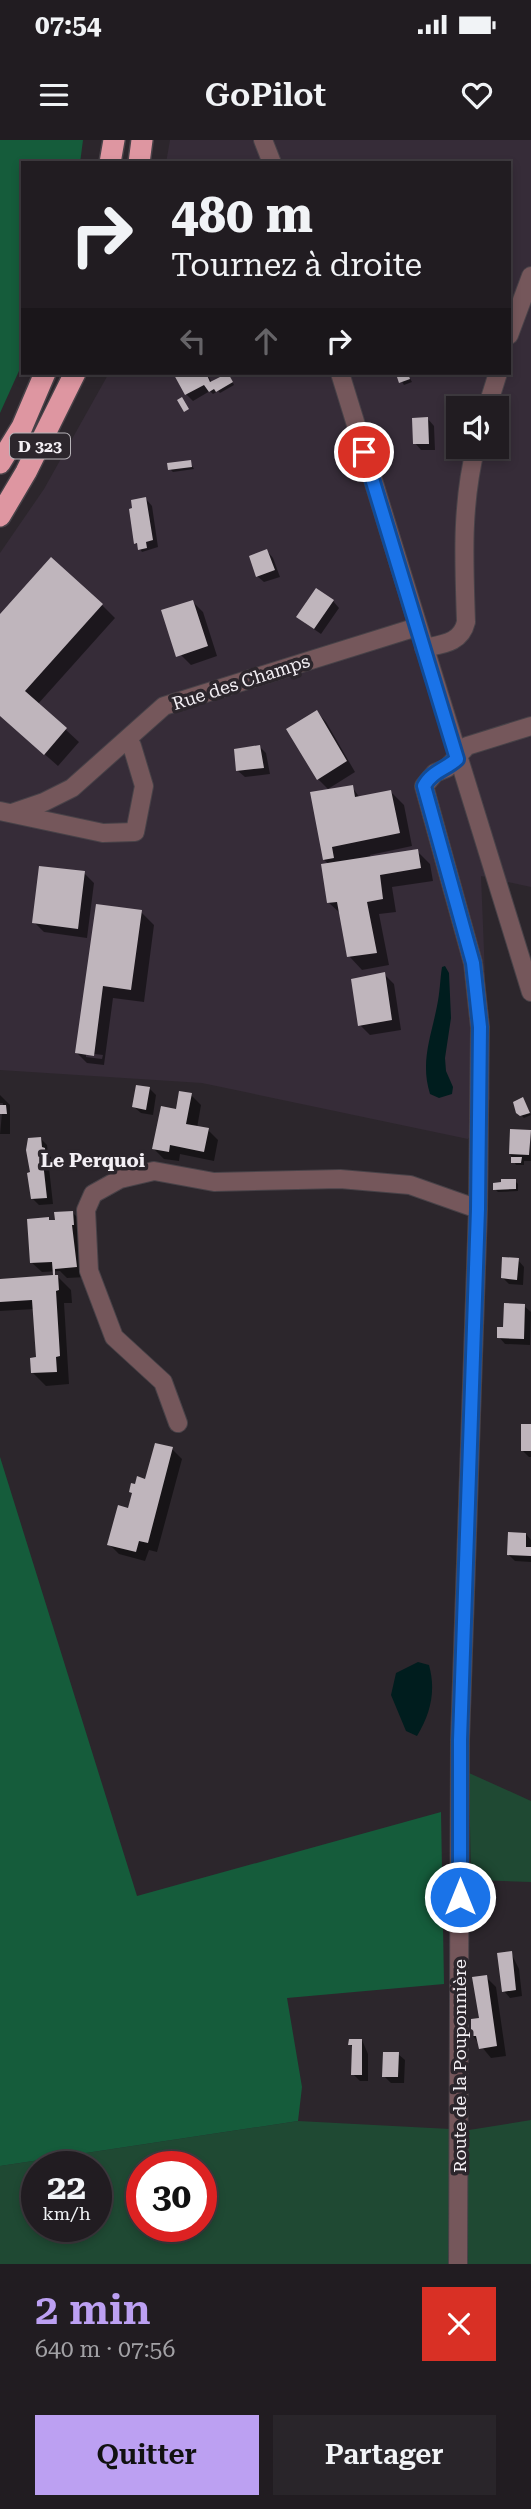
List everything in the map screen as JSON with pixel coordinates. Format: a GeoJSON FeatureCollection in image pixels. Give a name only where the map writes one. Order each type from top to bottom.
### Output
{"type":"FeatureCollection","features":[{"type":"Feature","properties":{"kind":"highway"},"geometry":{"type":"LineString","coordinates":[[110,161],[114,140]]}},
{"type":"Feature","properties":{"kind":"highway"},"geometry":{"type":"LineString","coordinates":[[139,161],[142,140]]}},
{"type":"Feature","properties":{"kind":"highway","name":"D 323"},"geometry":{"type":"LineString","coordinates":[[0,463],[22,428],[44,375]]}},
{"type":"Feature","properties":{"kind":"highway","name":"D 323"},"geometry":{"type":"LineString","coordinates":[[0,516],[39,449],[74,375]]}},
{"type":"Feature","properties":{"kind":"street"},"geometry":{"type":"LineString","coordinates":[[263,140],[271,161]]}},
{"type":"Feature","properties":{"kind":"street"},"geometry":{"type":"LineString","coordinates":[[511,330],[531,276]]}},
{"type":"Feature","properties":{"kind":"street"},"geometry":{"type":"LineString","coordinates":[[341,375],[531,992]]}},
{"type":"Feature","properties":{"kind":"street"},"geometry":{"type":"LineString","coordinates":[[491,396],[497,375]]}},
{"type":"Feature","properties":{"kind":"street"},"geometry":{"type":"LineString","coordinates":[[424,648],[456,639],[464,633],[466,622],[463,527],[473,459]]}},
{"type":"Feature","properties":{"kind":"street","name":"Rue des Champs"},"geometry":{"type":"LineString","coordinates":[[6,812],[44,803],[72,788],[164,706],[417,627]]}},
{"type":"Feature","properties":{"kind":"street"},"geometry":{"type":"LineString","coordinates":[[457,759],[467,747],[531,726]]}},
{"type":"Feature","properties":{"kind":"street"},"geometry":{"type":"LineString","coordinates":[[6,812],[103,833],[135,832],[144,786],[132,746],[127,740]]}},
{"type":"Feature","properties":{"kind":"street","name":"Route de la Pouponnière"},"geometry":{"type":"LineString","coordinates":[[457,759],[447,768],[435,773],[424,786],[473,963],[480,1027],[478,1209],[460,1740],[458,2264]]}},
{"type":"Feature","properties":{"kind":"street"},"geometry":{"type":"LineString","coordinates":[[178,1423],[163,1382],[114,1337],[89,1271],[86,1210],[93,1194],[120,1179],[154,1171],[214,1182],[340,1179],[410,1185],[478,1209]]}},
{"type":"Feature","properties":{"kind":"shaded area"},"geometry":{"type":"Polygon","coordinates":[[[170,140],[531,140],[531,887],[481,876],[490,1099],[468,1139],[202,1083],[0,1070],[0,553],[44,489],[108,375],[511,375],[511,161],[166,161],[170,140]]]}},
{"type":"Feature","properties":{"kind":"shaded area"},"geometry":{"type":"Polygon","coordinates":[[[445,966],[449,973],[451,1018],[445,1058],[446,1071],[453,1087],[452,1094],[439,1098],[430,1094],[426,1060],[442,967],[445,966]]]}},
{"type":"Feature","properties":{"kind":"shaded area"},"geometry":{"type":"Polygon","coordinates":[[[418,1662],[429,1665],[432,1692],[426,1719],[417,1736],[406,1731],[391,1695],[396,1673],[418,1662]]]}},
{"type":"Feature","properties":{"kind":"green space"},"geometry":{"type":"Polygon","coordinates":[[[0,140],[83,140],[80,161],[21,161],[21,366],[0,413],[0,140]]]}},
{"type":"Feature","properties":{"kind":"green space"},"geometry":{"type":"Polygon","coordinates":[[[0,1457],[137,1896],[441,1812],[444,1984],[287,1998],[302,2087],[298,2121],[99,2151],[21,2151],[21,2163],[0,2166],[0,1457]]]}},
{"type":"Feature","properties":{"kind":"green space"},"geometry":{"type":"Polygon","coordinates":[[[469,1773],[531,1801],[531,1882],[471,1880],[469,1773]]]}},
{"type":"Feature","properties":{"kind":"green space"},"geometry":{"type":"Polygon","coordinates":[[[531,2120],[531,2264],[0,2264],[0,2166],[21,2163],[21,2242],[112,2242],[112,2151],[99,2151],[298,2121],[469,2130],[531,2120]]]}},
{"type":"Feature","properties":{"kind":"building"},"geometry":{"type":"Polygon","coordinates":[[[174,375],[207,375],[210,382],[229,375],[233,382],[216,392],[214,389],[209,392],[204,385],[185,395],[174,375]]]}},
{"type":"Feature","properties":{"kind":"building"},"geometry":{"type":"Polygon","coordinates":[[[396,375],[409,375],[410,379],[399,383],[396,375]]]}},
{"type":"Feature","properties":{"kind":"building"},"geometry":{"type":"Polygon","coordinates":[[[182,397],[189,409],[184,412],[177,400],[182,397]]]}},
{"type":"Feature","properties":{"kind":"building"},"geometry":{"type":"Polygon","coordinates":[[[428,417],[429,444],[413,444],[412,418],[428,417]]]}},
{"type":"Feature","properties":{"kind":"building"},"geometry":{"type":"Polygon","coordinates":[[[191,460],[192,467],[168,470],[167,463],[191,460]]]}},
{"type":"Feature","properties":{"kind":"building"},"geometry":{"type":"Polygon","coordinates":[[[146,497],[153,540],[146,542],[147,548],[138,550],[137,543],[134,544],[129,509],[132,508],[131,500],[146,497]]]}},
{"type":"Feature","properties":{"kind":"building"},"geometry":{"type":"Polygon","coordinates":[[[267,549],[275,570],[256,577],[249,556],[267,549]]]}},
{"type":"Feature","properties":{"kind":"building"},"geometry":{"type":"Polygon","coordinates":[[[51,557],[103,604],[25,691],[67,728],[44,755],[0,716],[0,614],[51,557]]]}},
{"type":"Feature","properties":{"kind":"building"},"geometry":{"type":"Polygon","coordinates":[[[316,588],[334,600],[314,629],[296,617],[316,588]]]}},
{"type":"Feature","properties":{"kind":"building"},"geometry":{"type":"Polygon","coordinates":[[[193,600],[208,646],[176,657],[161,610],[193,600]]]}},
{"type":"Feature","properties":{"kind":"building"},"geometry":{"type":"Polygon","coordinates":[[[317,710],[347,761],[317,780],[286,729],[317,710]]]}},
{"type":"Feature","properties":{"kind":"building"},"geometry":{"type":"Polygon","coordinates":[[[260,745],[264,768],[236,771],[234,749],[260,745]]]}},
{"type":"Feature","properties":{"kind":"building"},"geometry":{"type":"Polygon","coordinates":[[[353,785],[355,797],[391,790],[400,833],[332,847],[334,858],[323,860],[310,792],[353,785]]]}},
{"type":"Feature","properties":{"kind":"building"},"geometry":{"type":"Polygon","coordinates":[[[418,849],[421,868],[380,875],[383,899],[367,902],[377,953],[347,957],[337,902],[327,903],[321,864],[418,849]]]}},
{"type":"Feature","properties":{"kind":"building"},"geometry":{"type":"Polygon","coordinates":[[[39,866],[85,871],[78,929],[32,923],[39,866]]]}},
{"type":"Feature","properties":{"kind":"building"},"geometry":{"type":"Polygon","coordinates":[[[96,904],[142,910],[131,990],[103,986],[94,1056],[75,1053],[96,904]]]}},
{"type":"Feature","properties":{"kind":"building"},"geometry":{"type":"Polygon","coordinates":[[[385,972],[392,1020],[358,1026],[351,979],[385,972]]]}},
{"type":"Feature","properties":{"kind":"building"},"geometry":{"type":"Polygon","coordinates":[[[136,1085],[150,1087],[146,1110],[132,1107],[136,1085]]]}},
{"type":"Feature","properties":{"kind":"building"},"geometry":{"type":"Polygon","coordinates":[[[179,1091],[192,1093],[186,1124],[209,1128],[204,1152],[170,1145],[169,1152],[152,1149],[161,1106],[176,1109],[179,1091]]]}},
{"type":"Feature","properties":{"kind":"building"},"geometry":{"type":"Polygon","coordinates":[[[523,1097],[530,1113],[520,1116],[516,1113],[513,1102],[523,1097]]]}},
{"type":"Feature","properties":{"kind":"building"},"geometry":{"type":"Polygon","coordinates":[[[0,1105],[6,1105],[7,1114],[0,1114],[0,1105]]]}},
{"type":"Feature","properties":{"kind":"building"},"geometry":{"type":"Polygon","coordinates":[[[510,1129],[531,1130],[529,1155],[509,1154],[510,1129]]]}},
{"type":"Feature","properties":{"kind":"building"},"geometry":{"type":"Polygon","coordinates":[[[41,1137],[42,1147],[45,1148],[46,1161],[43,1162],[47,1198],[31,1199],[26,1150],[28,1138],[41,1137]]]}},
{"type":"Feature","properties":{"kind":"building"},"geometry":{"type":"Polygon","coordinates":[[[511,1157],[522,1157],[521,1163],[511,1163],[511,1157]]]}},
{"type":"Feature","properties":{"kind":"building"},"geometry":{"type":"Polygon","coordinates":[[[501,1179],[516,1179],[516,1189],[493,1190],[493,1183],[501,1182],[501,1179]]]}},
{"type":"Feature","properties":{"kind":"building"},"geometry":{"type":"Polygon","coordinates":[[[73,1211],[77,1267],[55,1269],[59,1290],[56,1291],[60,1356],[56,1357],[57,1372],[31,1373],[30,1358],[36,1357],[32,1300],[0,1302],[0,1279],[53,1275],[52,1262],[30,1263],[27,1219],[49,1217],[49,1220],[55,1220],[54,1212],[73,1211]]]}},
{"type":"Feature","properties":{"kind":"building"},"geometry":{"type":"Polygon","coordinates":[[[502,1257],[519,1258],[517,1280],[501,1278],[502,1257]]]}},
{"type":"Feature","properties":{"kind":"building"},"geometry":{"type":"Polygon","coordinates":[[[504,1303],[525,1304],[524,1339],[497,1338],[497,1327],[503,1327],[504,1303]]]}},
{"type":"Feature","properties":{"kind":"building"},"geometry":{"type":"Polygon","coordinates":[[[521,1424],[531,1424],[531,1451],[521,1451],[521,1424]]]}},
{"type":"Feature","properties":{"kind":"building"},"geometry":{"type":"Polygon","coordinates":[[[155,1443],[173,1447],[148,1543],[139,1541],[136,1552],[107,1545],[118,1505],[128,1508],[132,1493],[129,1492],[131,1483],[135,1484],[137,1476],[145,1479],[155,1443]]]}},
{"type":"Feature","properties":{"kind":"building"},"geometry":{"type":"Polygon","coordinates":[[[508,1532],[526,1533],[526,1547],[531,1547],[531,1556],[507,1555],[508,1532]]]}},
{"type":"Feature","properties":{"kind":"building"},"geometry":{"type":"Polygon","coordinates":[[[512,1951],[516,1990],[502,1992],[497,1953],[512,1951]]]}},
{"type":"Feature","properties":{"kind":"building"},"geometry":{"type":"Polygon","coordinates":[[[487,1975],[497,2046],[479,2049],[476,2036],[471,2036],[471,2019],[479,2018],[472,1977],[487,1975]]]}},
{"type":"Feature","properties":{"kind":"building"},"geometry":{"type":"Polygon","coordinates":[[[349,2039],[362,2039],[362,2075],[351,2075],[352,2045],[348,2045],[349,2039]]]}},
{"type":"Feature","properties":{"kind":"building"},"geometry":{"type":"Polygon","coordinates":[[[383,2052],[399,2052],[398,2077],[382,2077],[383,2052]]]}},
{"type":"Feature","properties":{"kind":"district","name":"Le Perquoi"},"geometry":{"type":"Point","coordinates":[93,1160]}},
{"type":"Feature","properties":{"kind":"route"},"geometry":{"type":"LineString","coordinates":[[364,452],[457,759],[447,768],[435,773],[424,786],[473,963],[480,1027],[478,1209],[460,1740],[460,1897]]}}]}
